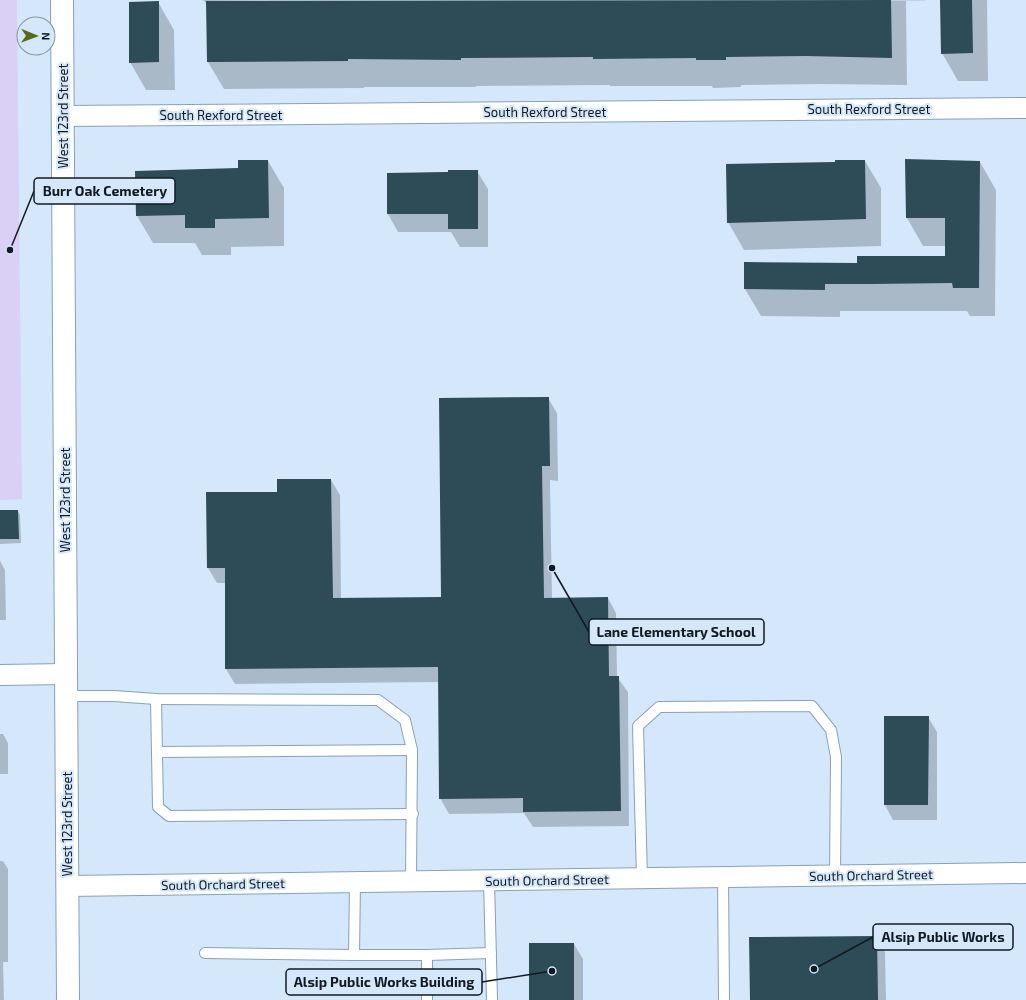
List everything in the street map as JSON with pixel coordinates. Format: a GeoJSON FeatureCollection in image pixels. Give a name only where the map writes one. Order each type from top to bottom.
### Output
{"type":"FeatureCollection","features":[{"type":"Feature","properties":{"kind":"street","name":"West 123rd Street"},"geometry":{"type":"LineString","coordinates":[[62,0],[68,1000]]}},
{"type":"Feature","properties":{"kind":"street","name":"South Rexford Street"},"geometry":{"type":"LineString","coordinates":[[63,116],[1026,108]]}},
{"type":"Feature","properties":{"kind":"street"},"geometry":{"type":"LineString","coordinates":[[0,675],[66,674]]}},
{"type":"Feature","properties":{"kind":"street","name":"South Orchard Street"},"geometry":{"type":"LineString","coordinates":[[67,886],[1026,873]]}},
{"type":"Feature","properties":{"kind":"lane"},"geometry":{"type":"LineString","coordinates":[[66,696],[156,699],[378,700],[405,720],[412,750],[413,814],[411,881]]}},
{"type":"Feature","properties":{"kind":"lane"},"geometry":{"type":"LineString","coordinates":[[156,699],[158,807],[169,816],[413,814]]}},
{"type":"Feature","properties":{"kind":"lane"},"geometry":{"type":"LineString","coordinates":[[642,878],[638,726],[659,707],[812,706],[831,730],[836,757],[835,876]]}},
{"type":"Feature","properties":{"kind":"lane"},"geometry":{"type":"LineString","coordinates":[[157,752],[412,750]]}},
{"type":"Feature","properties":{"kind":"lane"},"geometry":{"type":"LineString","coordinates":[[723,877],[724,1000]]}},
{"type":"Feature","properties":{"kind":"lane"},"geometry":{"type":"LineString","coordinates":[[489,880],[492,1000]]}},
{"type":"Feature","properties":{"kind":"lane"},"geometry":{"type":"LineString","coordinates":[[354,882],[354,956]]}},
{"type":"Feature","properties":{"kind":"lane"},"geometry":{"type":"LineString","coordinates":[[204,954],[354,956],[491,953]]}},
{"type":"Feature","properties":{"kind":"lane"},"geometry":{"type":"LineString","coordinates":[[427,955],[427,1000]]}},
{"type":"Feature","properties":{"kind":"shaded area"},"geometry":{"type":"Polygon","coordinates":[[[0,0],[17,0],[16,56],[18,56],[22,499],[0,500],[0,0]]]}},
{"type":"Feature","properties":{"kind":"building"},"geometry":{"type":"Polygon","coordinates":[[[891,0],[892,58],[806,56],[726,57],[726,60],[696,60],[696,58],[593,59],[593,57],[461,58],[461,60],[348,59],[348,61],[207,62],[206,1],[891,0]]]}},
{"type":"Feature","properties":{"kind":"building"},"geometry":{"type":"Polygon","coordinates":[[[940,0],[972,0],[973,53],[941,54],[940,0]]]}},
{"type":"Feature","properties":{"kind":"building"},"geometry":{"type":"Polygon","coordinates":[[[159,1],[159,62],[129,63],[129,2],[159,1]]]}},
{"type":"Feature","properties":{"kind":"building"},"geometry":{"type":"Polygon","coordinates":[[[905,159],[980,161],[979,288],[953,288],[952,283],[825,284],[825,290],[744,289],[744,262],[857,263],[857,256],[945,256],[945,218],[906,218],[905,159]]]}},
{"type":"Feature","properties":{"kind":"building"},"geometry":{"type":"Polygon","coordinates":[[[238,160],[268,160],[269,218],[215,219],[215,228],[185,228],[185,215],[136,216],[135,171],[238,168],[238,160]]]}},
{"type":"Feature","properties":{"kind":"building"},"geometry":{"type":"Polygon","coordinates":[[[835,160],[865,160],[866,219],[727,223],[726,164],[835,162],[835,160]]]}},
{"type":"Feature","properties":{"kind":"building"},"geometry":{"type":"Polygon","coordinates":[[[448,170],[478,170],[478,229],[448,229],[448,214],[387,214],[387,173],[448,172],[448,170]]]}},
{"type":"Feature","properties":{"kind":"building"},"geometry":{"type":"Polygon","coordinates":[[[549,397],[550,466],[542,466],[544,598],[608,597],[609,676],[619,676],[621,811],[523,812],[523,798],[439,799],[438,667],[225,669],[225,568],[207,568],[206,492],[277,492],[277,479],[331,479],[333,598],[441,597],[439,398],[549,397]]]}},
{"type":"Feature","properties":{"kind":"building"},"geometry":{"type":"Polygon","coordinates":[[[0,510],[18,510],[19,539],[0,539],[0,510]]]}},
{"type":"Feature","properties":{"kind":"building"},"geometry":{"type":"Polygon","coordinates":[[[884,716],[929,716],[928,805],[884,805],[884,716]]]}},
{"type":"Feature","properties":{"kind":"building"},"geometry":{"type":"Polygon","coordinates":[[[877,936],[878,1000],[750,1000],[749,937],[877,936]]]}},
{"type":"Feature","properties":{"kind":"building"},"geometry":{"type":"Polygon","coordinates":[[[529,943],[574,943],[574,1000],[529,1000],[529,943]]]}},
{"type":"Feature","properties":{"kind":"place","name":"Burr Oak Cemetery"},"geometry":{"type":"Point","coordinates":[10,250]}},
{"type":"Feature","properties":{"kind":"place","name":"Lane Elementary School"},"geometry":{"type":"Point","coordinates":[552,568]}},
{"type":"Feature","properties":{"kind":"place","name":"Alsip Public Works"},"geometry":{"type":"Point","coordinates":[814,969]}},
{"type":"Feature","properties":{"kind":"place","name":"Alsip Public Works Building"},"geometry":{"type":"Point","coordinates":[552,971]}}]}
